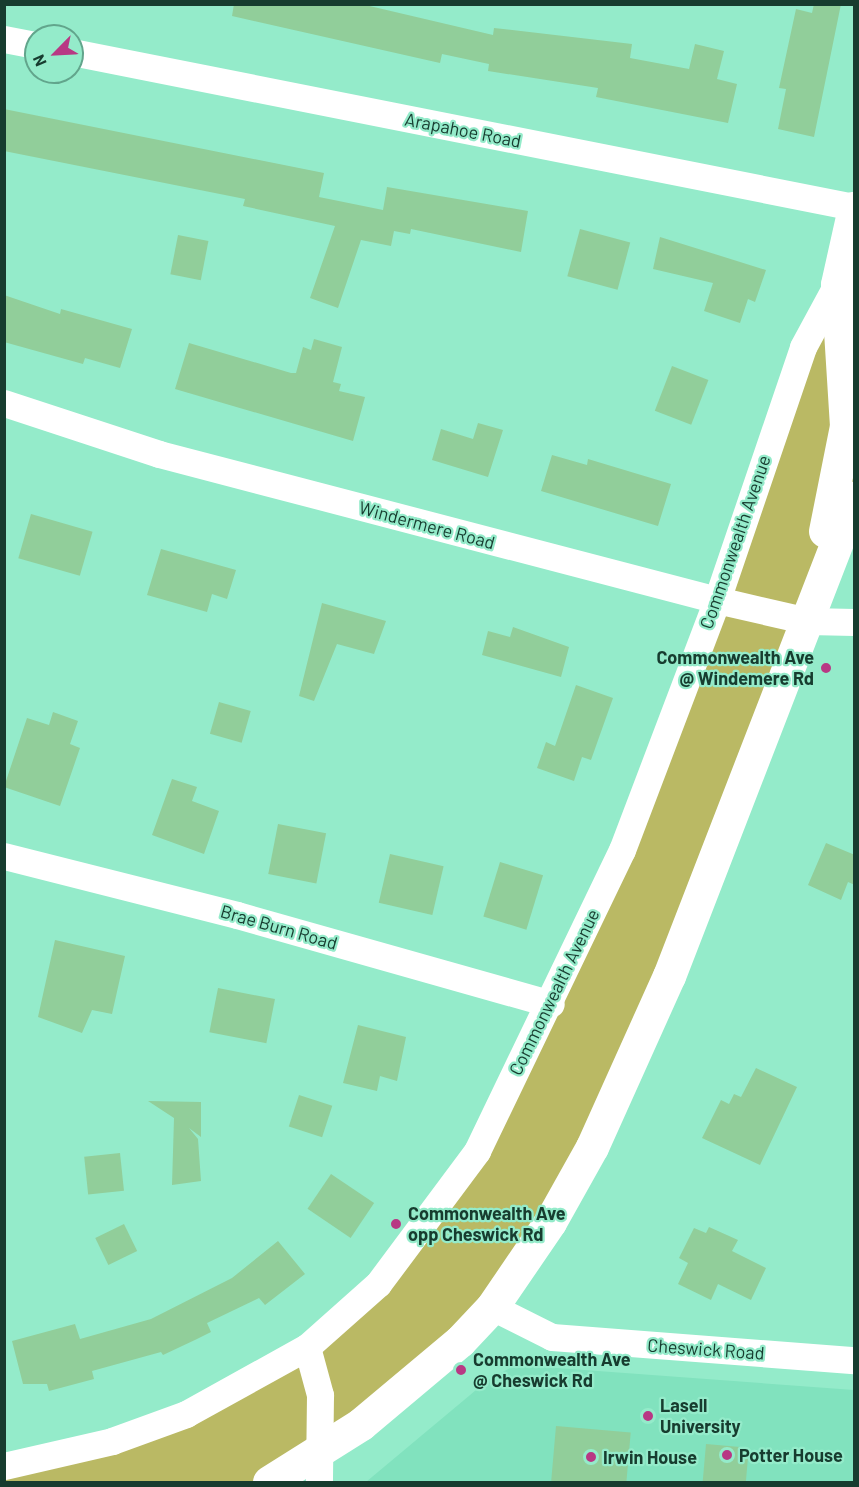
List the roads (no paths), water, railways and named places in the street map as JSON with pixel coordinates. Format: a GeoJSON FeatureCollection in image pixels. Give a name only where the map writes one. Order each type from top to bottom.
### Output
{"type":"FeatureCollection","features":[{"type":"Feature","properties":{"kind":"main road","name":"Commonwealth Avenue"},"geometry":{"type":"LineString","coordinates":[[808,621],[846,426],[837,284],[855,207]]}},
{"type":"Feature","properties":{"kind":"main road","name":"Commonwealth Avenue"},"geometry":{"type":"LineString","coordinates":[[269,1482],[322,1450],[402,1393],[492,1307],[550,1222],[592,1147],[669,976],[855,498]]}},
{"type":"Feature","properties":{"kind":"street"},"geometry":{"type":"LineString","coordinates":[[4,39],[24,43]]}},
{"type":"Feature","properties":{"kind":"street","name":"Arapahoe Road"},"geometry":{"type":"LineString","coordinates":[[84,54],[855,207]]}},
{"type":"Feature","properties":{"kind":"street","name":"Commonwealth Avenue"},"geometry":{"type":"LineString","coordinates":[[4,1466],[112,1441],[186,1414],[307,1347],[378,1284],[477,1150],[551,1004],[622,850],[717,600],[802,347],[837,284]]}},
{"type":"Feature","properties":{"kind":"street","name":"Windermere Road"},"geometry":{"type":"LineString","coordinates":[[4,404],[159,454],[717,600],[808,621],[855,622]]}},
{"type":"Feature","properties":{"kind":"street","name":"Brae Burn Road"},"geometry":{"type":"LineString","coordinates":[[4,856],[237,915],[551,1004]]}},
{"type":"Feature","properties":{"kind":"street","name":"Cheswick Road"},"geometry":{"type":"LineString","coordinates":[[492,1307],[537,1332],[560,1338],[855,1360]]}},
{"type":"Feature","properties":{"kind":"street"},"geometry":{"type":"LineString","coordinates":[[307,1347],[320,1395],[322,1450],[319,1482]]}},
{"type":"Feature","properties":{"kind":"place","name":"Commonwealth Ave @ Windemere Rd"},"geometry":{"type":"Point","coordinates":[826,668]}},
{"type":"Feature","properties":{"kind":"place","name":"Commonwealth Ave opp Cheswick Rd"},"geometry":{"type":"Point","coordinates":[396,1224]}},
{"type":"Feature","properties":{"kind":"place","name":"Commonwealth Ave @ Cheswick Rd"},"geometry":{"type":"Point","coordinates":[461,1370]}},
{"type":"Feature","properties":{"kind":"place","name":"Lasell University"},"geometry":{"type":"Point","coordinates":[648,1416]}},
{"type":"Feature","properties":{"kind":"place","name":"Potter House"},"geometry":{"type":"Point","coordinates":[727,1455]}},
{"type":"Feature","properties":{"kind":"place","name":"Irwin House"},"geometry":{"type":"Point","coordinates":[591,1457]}}]}
